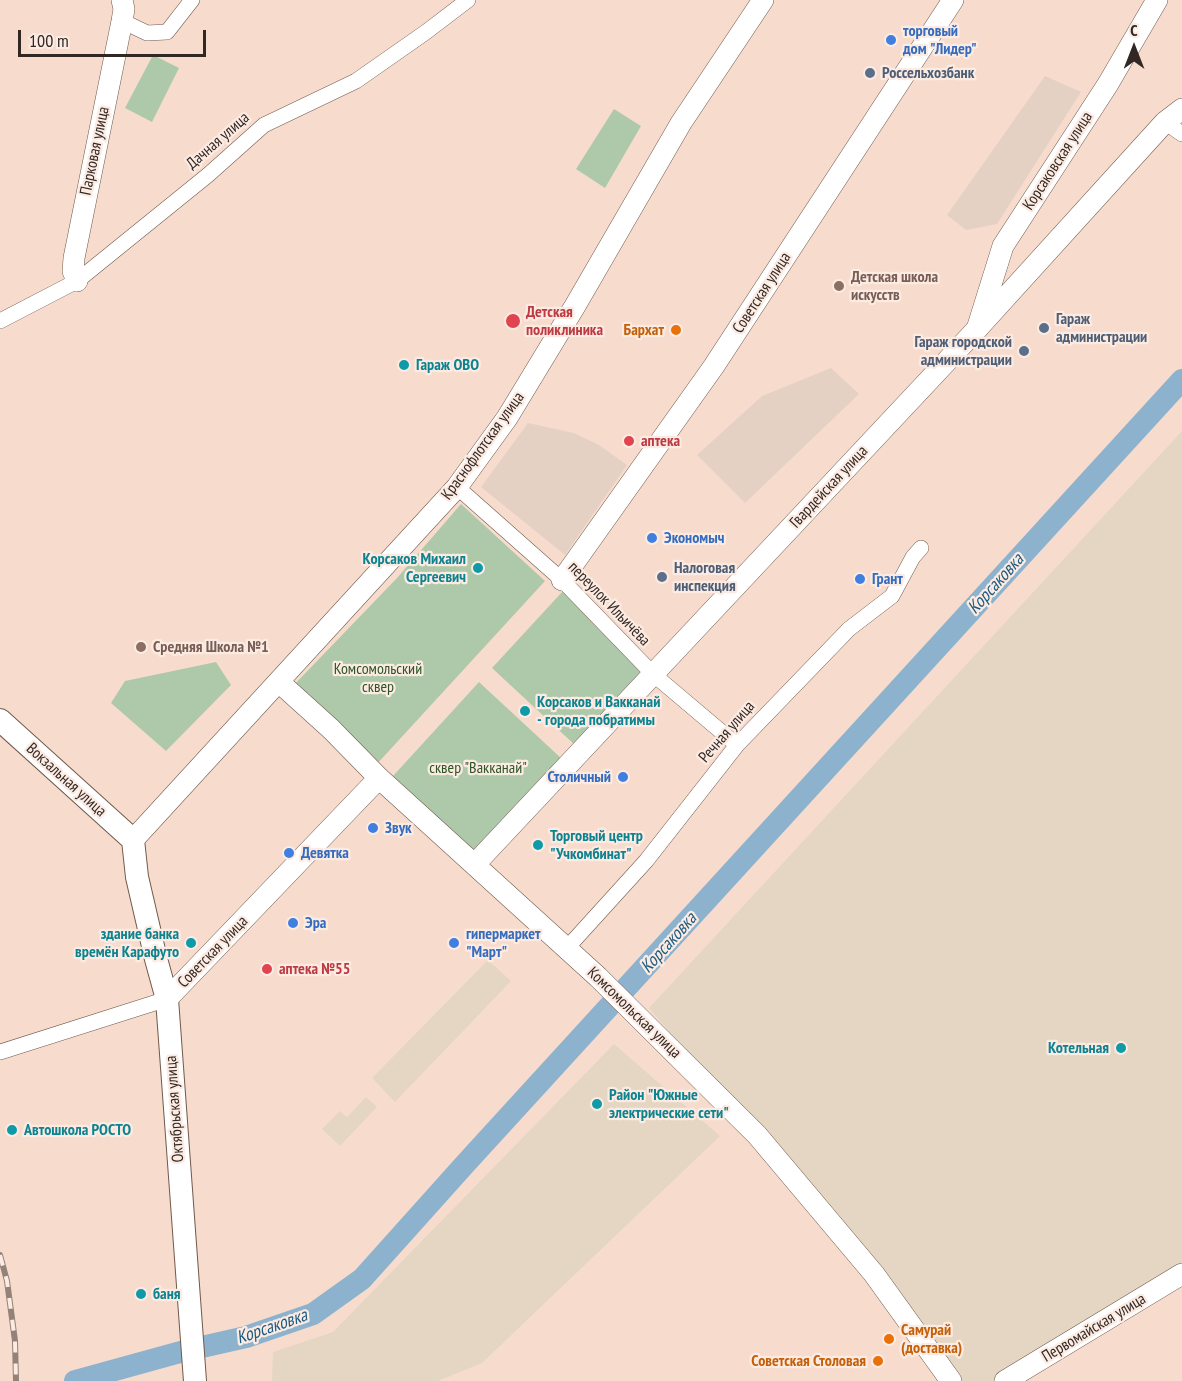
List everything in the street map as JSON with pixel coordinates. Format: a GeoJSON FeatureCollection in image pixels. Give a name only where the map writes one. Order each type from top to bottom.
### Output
{"type":"FeatureCollection","features":[{"type":"Feature","properties":{"kind":"main road","name":"Парковая улица"},"geometry":{"type":"LineString","coordinates":[[77,281],[73,271],[74,258],[123,21],[122,0]]}},
{"type":"Feature","properties":{"kind":"main road","name":"Краснофлотская улица"},"geometry":{"type":"LineString","coordinates":[[133,840],[457,487],[507,418],[681,123],[763,0]]}},
{"type":"Feature","properties":{"kind":"main road","name":"Советская улица"},"geometry":{"type":"LineString","coordinates":[[562,580],[714,366],[953,0]]}},
{"type":"Feature","properties":{"kind":"main road","name":"Корсаковская улица"},"geometry":{"type":"LineString","coordinates":[[978,329],[1003,246],[1108,84],[1157,0]]}},
{"type":"Feature","properties":{"kind":"main road","name":"Гвардейская улица"},"geometry":{"type":"LineString","coordinates":[[475,864],[978,329],[1174,128],[1182,110]]}},
{"type":"Feature","properties":{"kind":"main road","name":"Комсомольская улица"},"geometry":{"type":"LineString","coordinates":[[279,682],[331,729],[379,778],[567,948],[757,1135],[874,1274],[951,1381]]}},
{"type":"Feature","properties":{"kind":"main road","name":"Вокзальная улица"},"geometry":{"type":"LineString","coordinates":[[0,720],[133,840]]}},
{"type":"Feature","properties":{"kind":"main road","name":"Советская улица"},"geometry":{"type":"LineString","coordinates":[[167,999],[379,778]]}},
{"type":"Feature","properties":{"kind":"main road","name":"Октябрьская улица"},"geometry":{"type":"LineString","coordinates":[[133,840],[137,877],[167,999],[194,1378]]}},
{"type":"Feature","properties":{"kind":"main road","name":"Первомайская улица"},"geometry":{"type":"LineString","coordinates":[[1005,1381],[1182,1274]]}},
{"type":"Feature","properties":{"kind":"street"},"geometry":{"type":"LineString","coordinates":[[123,21],[147,33],[167,32],[192,0]]}},
{"type":"Feature","properties":{"kind":"street","name":"Дачная улица"},"geometry":{"type":"LineString","coordinates":[[0,321],[77,281],[208,175],[264,125],[356,81],[468,0]]}},
{"type":"Feature","properties":{"kind":"street","name":"переулок Ильичёва"},"geometry":{"type":"LineString","coordinates":[[457,487],[562,580],[653,674],[737,745]]}},
{"type":"Feature","properties":{"kind":"street","name":"Речная улица"},"geometry":{"type":"LineString","coordinates":[[567,948],[646,861],[737,745],[849,628],[892,596],[921,548]]}},
{"type":"Feature","properties":{"kind":"street","name":"Советская улица"},"geometry":{"type":"LineString","coordinates":[[0,1052],[167,999]]}},
{"type":"Feature","properties":{"kind":"shaded area"},"geometry":{"type":"Polygon","coordinates":[[[1045,76],[1081,92],[997,224],[966,230],[947,215],[1045,76]]]}},
{"type":"Feature","properties":{"kind":"shaded area"},"geometry":{"type":"Polygon","coordinates":[[[831,368],[859,394],[745,503],[697,455],[762,396],[831,368]]]}},
{"type":"Feature","properties":{"kind":"shaded area"},"geometry":{"type":"Polygon","coordinates":[[[528,423],[574,433],[599,445],[627,465],[565,555],[481,487],[528,423]]]}},
{"type":"Feature","properties":{"kind":"shaded area"},"geometry":{"type":"Polygon","coordinates":[[[1182,431],[1182,1274],[1002,1381],[951,1381],[821,1212],[649,1008],[1182,431]]]}},
{"type":"Feature","properties":{"kind":"shaded area"},"geometry":{"type":"Polygon","coordinates":[[[488,960],[511,981],[395,1102],[372,1078],[488,960]]]}},
{"type":"Feature","properties":{"kind":"shaded area"},"geometry":{"type":"Polygon","coordinates":[[[614,1044],[720,1136],[482,1363],[438,1381],[272,1381],[273,1352],[333,1332],[614,1044]]]}},
{"type":"Feature","properties":{"kind":"shaded area"},"geometry":{"type":"Polygon","coordinates":[[[366,1097],[377,1107],[340,1146],[322,1129],[340,1111],[347,1117],[366,1097]]]}},
{"type":"Feature","properties":{"kind":"green space"},"geometry":{"type":"Polygon","coordinates":[[[153,55],[179,68],[152,122],[125,108],[153,55]]]}},
{"type":"Feature","properties":{"kind":"green space"},"geometry":{"type":"Polygon","coordinates":[[[614,109],[641,126],[605,188],[576,169],[614,109]]]}},
{"type":"Feature","properties":{"kind":"green space","name":"Комсомольский сквер"},"geometry":{"type":"Polygon","coordinates":[[[461,504],[545,581],[376,765],[292,687],[397,578],[461,504]]]}},
{"type":"Feature","properties":{"kind":"green space"},"geometry":{"type":"Polygon","coordinates":[[[563,591],[644,672],[576,746],[492,668],[563,591]]]}},
{"type":"Feature","properties":{"kind":"green space"},"geometry":{"type":"Polygon","coordinates":[[[216,662],[231,685],[166,751],[111,703],[125,681],[216,662]]]}},
{"type":"Feature","properties":{"kind":"green space","name":"сквер \"Вакканай\""},"geometry":{"type":"Polygon","coordinates":[[[479,682],[562,759],[474,854],[393,776],[479,682]]]}},
{"type":"Feature","properties":{"kind":"waterway","name":"Корсаковка"},"geometry":{"type":"LineString","coordinates":[[75,1381],[184,1351],[246,1337],[313,1314],[362,1279],[1182,380]]}},
{"type":"Feature","properties":{"kind":"railway"},"geometry":{"type":"LineString","coordinates":[[0,1255],[7,1281],[15,1341],[16,1381]]}},
{"type":"Feature","properties":{"kind":"place","name":"торговый дом \"Лидер\""},"geometry":{"type":"Point","coordinates":[891,40]}},
{"type":"Feature","properties":{"kind":"place","name":"Россельхозбанк"},"geometry":{"type":"Point","coordinates":[870,73]}},
{"type":"Feature","properties":{"kind":"place","name":"Детская школа искусств"},"geometry":{"type":"Point","coordinates":[839,286]}},
{"type":"Feature","properties":{"kind":"place","name":"Детская поликлиника"},"geometry":{"type":"Point","coordinates":[513,321]}},
{"type":"Feature","properties":{"kind":"place","name":"Гараж администрации"},"geometry":{"type":"Point","coordinates":[1044,328]}},
{"type":"Feature","properties":{"kind":"place","name":"Бархат"},"geometry":{"type":"Point","coordinates":[676,330]}},
{"type":"Feature","properties":{"kind":"place","name":"Гараж городской администрации"},"geometry":{"type":"Point","coordinates":[1024,351]}},
{"type":"Feature","properties":{"kind":"place","name":"Гараж ОВО"},"geometry":{"type":"Point","coordinates":[404,365]}},
{"type":"Feature","properties":{"kind":"place","name":"аптека"},"geometry":{"type":"Point","coordinates":[629,441]}},
{"type":"Feature","properties":{"kind":"place","name":"Экономыч"},"geometry":{"type":"Point","coordinates":[652,538]}},
{"type":"Feature","properties":{"kind":"place","name":"Корсаков Михаил Сергеевич"},"geometry":{"type":"Point","coordinates":[478,568]}},
{"type":"Feature","properties":{"kind":"place","name":"Налоговая инспекция"},"geometry":{"type":"Point","coordinates":[662,577]}},
{"type":"Feature","properties":{"kind":"place","name":"Грант"},"geometry":{"type":"Point","coordinates":[860,579]}},
{"type":"Feature","properties":{"kind":"place","name":"Средняя Школа №1"},"geometry":{"type":"Point","coordinates":[141,647]}},
{"type":"Feature","properties":{"kind":"place","name":"Корсаков и Вакканай - города побратимы"},"geometry":{"type":"Point","coordinates":[525,711]}},
{"type":"Feature","properties":{"kind":"place","name":"Столичный"},"geometry":{"type":"Point","coordinates":[623,777]}},
{"type":"Feature","properties":{"kind":"place","name":"Звук"},"geometry":{"type":"Point","coordinates":[373,828]}},
{"type":"Feature","properties":{"kind":"place","name":"Торговый центр \"Учкомбинат\""},"geometry":{"type":"Point","coordinates":[538,845]}},
{"type":"Feature","properties":{"kind":"place","name":"Девятка"},"geometry":{"type":"Point","coordinates":[289,853]}},
{"type":"Feature","properties":{"kind":"place","name":"Эра"},"geometry":{"type":"Point","coordinates":[293,923]}},
{"type":"Feature","properties":{"kind":"place","name":"здание банка времён Карафуто"},"geometry":{"type":"Point","coordinates":[191,943]}},
{"type":"Feature","properties":{"kind":"place","name":"гипермаркет \"Март\""},"geometry":{"type":"Point","coordinates":[454,943]}},
{"type":"Feature","properties":{"kind":"place","name":"аптека №55"},"geometry":{"type":"Point","coordinates":[267,969]}},
{"type":"Feature","properties":{"kind":"place","name":"Котельная"},"geometry":{"type":"Point","coordinates":[1121,1048]}},
{"type":"Feature","properties":{"kind":"place","name":"Район \"Южные электрические сети\""},"geometry":{"type":"Point","coordinates":[597,1104]}},
{"type":"Feature","properties":{"kind":"place","name":"Автошкола РОСТО"},"geometry":{"type":"Point","coordinates":[12,1130]}},
{"type":"Feature","properties":{"kind":"place","name":"баня"},"geometry":{"type":"Point","coordinates":[141,1294]}},
{"type":"Feature","properties":{"kind":"place","name":"Самурай (доставка)"},"geometry":{"type":"Point","coordinates":[889,1339]}},
{"type":"Feature","properties":{"kind":"place","name":"Советская Столовая"},"geometry":{"type":"Point","coordinates":[878,1361]}}]}
